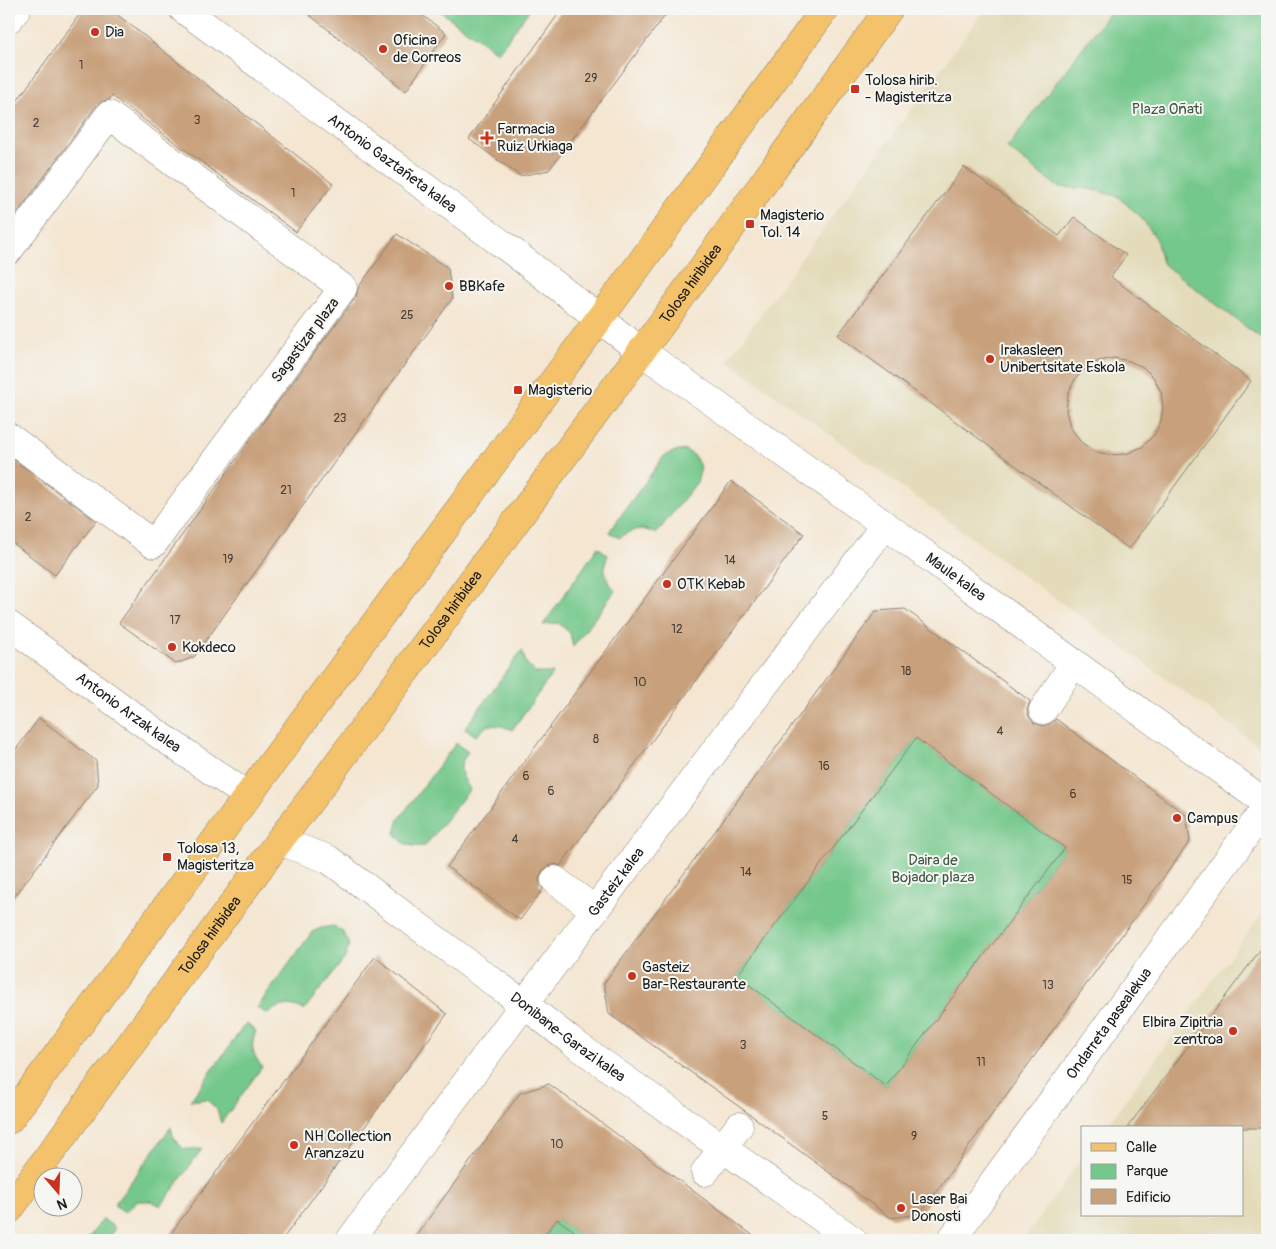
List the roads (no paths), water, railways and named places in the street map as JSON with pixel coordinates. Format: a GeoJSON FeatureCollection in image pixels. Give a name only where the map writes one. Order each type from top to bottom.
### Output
{"type":"FeatureCollection","features":[{"type":"Feature","properties":{"kind":"main road"},"geometry":{"type":"LineString","coordinates":[[9,1120],[600,319],[825,9]]}},
{"type":"Feature","properties":{"kind":"main road","name":"Tolosa hiribidea"},"geometry":{"type":"LineString","coordinates":[[9,1210],[641,351],[889,9]]}},
{"type":"Feature","properties":{"kind":"street"},"geometry":{"type":"LineString","coordinates":[[9,19],[17,9]]}},
{"type":"Feature","properties":{"kind":"street","name":"Antonio Gaztañeta kalea"},"geometry":{"type":"LineString","coordinates":[[183,9],[505,246],[641,351]]}},
{"type":"Feature","properties":{"kind":"street","name":"Sagastizar plaza"},"geometry":{"type":"LineString","coordinates":[[9,250],[109,115],[343,288],[153,544],[9,437]]}},
{"type":"Feature","properties":{"kind":"street","name":"Maule kalea"},"geometry":{"type":"LineString","coordinates":[[641,351],[885,524],[1267,806]]}},
{"type":"Feature","properties":{"kind":"street","name":"Gasteiz kalea"},"geometry":{"type":"LineString","coordinates":[[350,1240],[524,1004],[885,524]]}},
{"type":"Feature","properties":{"kind":"street","name":"Antonio Arzak kalea"},"geometry":{"type":"LineString","coordinates":[[9,625],[158,734],[248,796]]}},
{"type":"Feature","properties":{"kind":"street"},"geometry":{"type":"LineString","coordinates":[[1044,710],[1074,663]]}},
{"type":"Feature","properties":{"kind":"street","name":"Ondarreta pasealekua"},"geometry":{"type":"LineString","coordinates":[[951,1240],[1267,806]]}},
{"type":"Feature","properties":{"kind":"street","name":"Donibane-Garazi kalea"},"geometry":{"type":"LineString","coordinates":[[279,841],[328,859],[571,1041],[853,1240]]}},
{"type":"Feature","properties":{"kind":"street"},"geometry":{"type":"LineString","coordinates":[[555,880],[595,910]]}},
{"type":"Feature","properties":{"kind":"street"},"geometry":{"type":"LineString","coordinates":[[705,1172],[739,1126]]}},
{"type":"Feature","properties":{"kind":"place","name":"Dia"},"geometry":{"type":"Point","coordinates":[95,32]}},
{"type":"Feature","properties":{"kind":"place","name":"Oficina de Correos"},"geometry":{"type":"Point","coordinates":[383,49]}},
{"type":"Feature","properties":{"kind":"place","name":"Tolosa hirib. - Magisteritza"},"geometry":{"type":"Point","coordinates":[855,89]}},
{"type":"Feature","properties":{"kind":"place","name":"Farmacia Ruiz Urkiaga"},"geometry":{"type":"Point","coordinates":[487,138]}},
{"type":"Feature","properties":{"kind":"place","name":"Magisterio Tol. 14"},"geometry":{"type":"Point","coordinates":[750,224]}},
{"type":"Feature","properties":{"kind":"place","name":"BBKafe"},"geometry":{"type":"Point","coordinates":[449,286]}},
{"type":"Feature","properties":{"kind":"place","name":"Irakasleen Unibertsitate Eskola"},"geometry":{"type":"Point","coordinates":[990,359]}},
{"type":"Feature","properties":{"kind":"place","name":"Magisterio"},"geometry":{"type":"Point","coordinates":[518,390]}},
{"type":"Feature","properties":{"kind":"place","name":"OTK Kebab"},"geometry":{"type":"Point","coordinates":[667,584]}},
{"type":"Feature","properties":{"kind":"place","name":"Kokdeco"},"geometry":{"type":"Point","coordinates":[172,647]}},
{"type":"Feature","properties":{"kind":"place","name":"Campus"},"geometry":{"type":"Point","coordinates":[1177,818]}},
{"type":"Feature","properties":{"kind":"place","name":"Tolosa 13, Magisteritza"},"geometry":{"type":"Point","coordinates":[167,857]}},
{"type":"Feature","properties":{"kind":"place","name":"Gasteiz Bar-Restaurante"},"geometry":{"type":"Point","coordinates":[632,976]}},
{"type":"Feature","properties":{"kind":"place","name":"Elbira Zipitria zentroa"},"geometry":{"type":"Point","coordinates":[1233,1031]}},
{"type":"Feature","properties":{"kind":"place","name":"NH Collection Aranzazu"},"geometry":{"type":"Point","coordinates":[294,1145]}},
{"type":"Feature","properties":{"kind":"place","name":"Laser Bai Donosti"},"geometry":{"type":"Point","coordinates":[901,1208]}},
{"type":"Feature","properties":{"kind":"park label","name":"Plaza Oñati"},"geometry":{"type":"Point","coordinates":[1167,109]}},
{"type":"Feature","properties":{"kind":"park label","name":"Daira de Bojador plaza"},"geometry":{"type":"Point","coordinates":[933,868]}}]}
